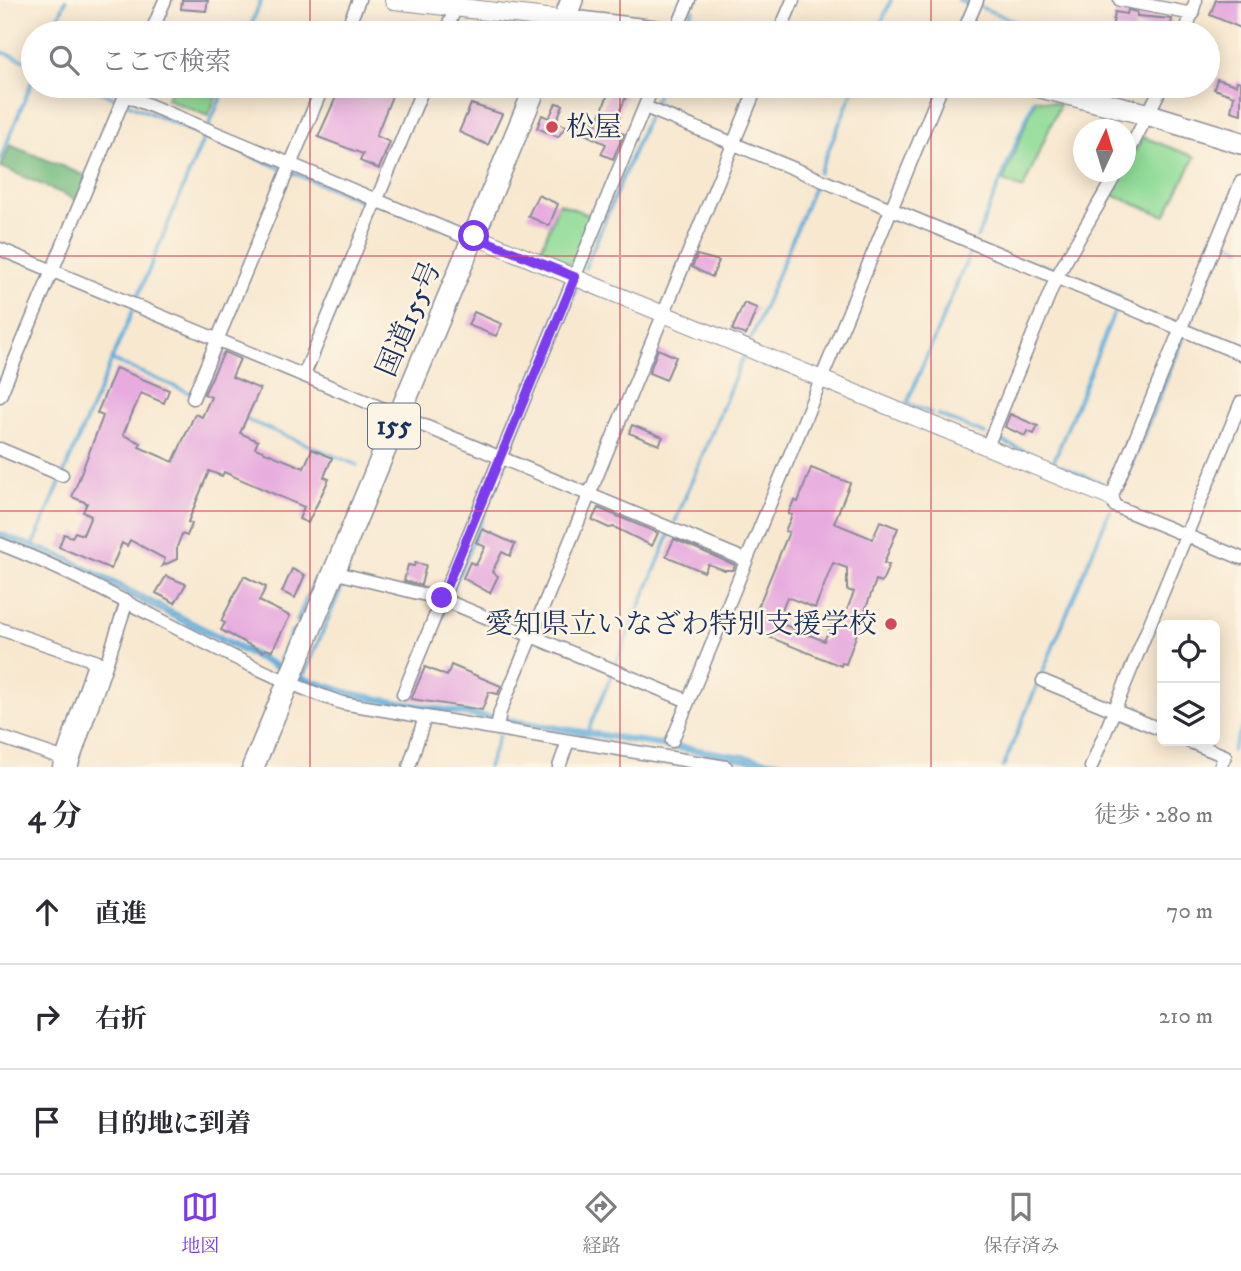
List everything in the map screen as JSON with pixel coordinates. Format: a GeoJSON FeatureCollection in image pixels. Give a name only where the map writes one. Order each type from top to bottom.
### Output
{"type":"FeatureCollection","features":[{"type":"Feature","properties":{"kind":"main road"},"geometry":{"type":"LineString","coordinates":[[394,0],[457,4],[534,21]]}},
{"type":"Feature","properties":{"kind":"main road"},"geometry":{"type":"LineString","coordinates":[[563,21],[572,0]]}},
{"type":"Feature","properties":{"kind":"main road","name":"国道155号"},"geometry":{"type":"LineString","coordinates":[[253,767],[532,98]]}},
{"type":"Feature","properties":{"kind":"main road"},"geometry":{"type":"LineString","coordinates":[[1084,98],[1150,115],[1241,144]]}},
{"type":"Feature","properties":{"kind":"street"},"geometry":{"type":"LineString","coordinates":[[156,21],[165,0]]}},
{"type":"Feature","properties":{"kind":"street"},"geometry":{"type":"LineString","coordinates":[[350,21],[359,0]]}},
{"type":"Feature","properties":{"kind":"street"},"geometry":{"type":"LineString","coordinates":[[679,21],[689,0]]}},
{"type":"Feature","properties":{"kind":"street"},"geometry":{"type":"LineString","coordinates":[[784,21],[793,0]]}},
{"type":"Feature","properties":{"kind":"street"},"geometry":{"type":"LineString","coordinates":[[968,21],[977,0]]}},
{"type":"Feature","properties":{"kind":"street"},"geometry":{"type":"LineString","coordinates":[[1120,0],[1193,14]]}},
{"type":"Feature","properties":{"kind":"street"},"geometry":{"type":"LineString","coordinates":[[1190,21],[1196,0]]}},
{"type":"Feature","properties":{"kind":"street"},"geometry":{"type":"LineString","coordinates":[[450,21],[457,4]]}},
{"type":"Feature","properties":{"kind":"street"},"geometry":{"type":"LineString","coordinates":[[0,396],[124,98]]}},
{"type":"Feature","properties":{"kind":"street"},"geometry":{"type":"LineString","coordinates":[[145,98],[376,200],[575,277],[1111,498],[1115,506],[1241,558]]}},
{"type":"Feature","properties":{"kind":"street"},"geometry":{"type":"LineString","coordinates":[[193,398],[318,98]]}},
{"type":"Feature","properties":{"kind":"street"},"geometry":{"type":"LineString","coordinates":[[304,375],[419,98]]}},
{"type":"Feature","properties":{"kind":"street"},"geometry":{"type":"LineString","coordinates":[[403,694],[648,98]]}},
{"type":"Feature","properties":{"kind":"street"},"geometry":{"type":"LineString","coordinates":[[498,723],[531,635],[753,98]]}},
{"type":"Feature","properties":{"kind":"street"},"geometry":{"type":"LineString","coordinates":[[672,741],[937,98]]}},
{"type":"Feature","properties":{"kind":"street"},"geometry":{"type":"LineString","coordinates":[[1136,139],[1157,98]]}},
{"type":"Feature","properties":{"kind":"street"},"geometry":{"type":"LineString","coordinates":[[645,107],[1241,354]]}},
{"type":"Feature","properties":{"kind":"street"},"geometry":{"type":"LineString","coordinates":[[987,447],[1056,278],[1111,182]]}},
{"type":"Feature","properties":{"kind":"street"},"geometry":{"type":"LineString","coordinates":[[1111,498],[1241,182]]}},
{"type":"Feature","properties":{"kind":"street"},"geometry":{"type":"LineString","coordinates":[[0,250],[746,560]]}},
{"type":"Feature","properties":{"kind":"street"},"geometry":{"type":"LineString","coordinates":[[1091,767],[1241,402]]}},
{"type":"Feature","properties":{"kind":"street"},"geometry":{"type":"LineString","coordinates":[[0,449],[62,475]]}},
{"type":"Feature","properties":{"kind":"street"},"geometry":{"type":"LineString","coordinates":[[0,544],[49,563],[127,601],[287,684],[342,703],[425,717],[498,723],[568,741],[726,767]]}},
{"type":"Feature","properties":{"kind":"street"},"geometry":{"type":"LineString","coordinates":[[333,572],[442,598],[688,701]]}},
{"type":"Feature","properties":{"kind":"street"},"geometry":{"type":"LineString","coordinates":[[0,737],[64,764],[100,663],[127,601]]}},
{"type":"Feature","properties":{"kind":"street"},"geometry":{"type":"LineString","coordinates":[[0,629],[100,663]]}},
{"type":"Feature","properties":{"kind":"street"},"geometry":{"type":"LineString","coordinates":[[1043,681],[1157,728]]}},
{"type":"Feature","properties":{"kind":"street"},"geometry":{"type":"LineString","coordinates":[[409,767],[425,717]]}},
{"type":"Feature","properties":{"kind":"street"},"geometry":{"type":"LineString","coordinates":[[559,767],[568,741]]}},
{"type":"Feature","properties":{"kind":"street"},"geometry":{"type":"LineString","coordinates":[[1200,746],[1225,756],[1220,767]]}},
{"type":"Feature","properties":{"kind":"green space"},"geometry":{"type":"Polygon","coordinates":[[[167,98],[216,98],[208,116],[167,98]]]}},
{"type":"Feature","properties":{"kind":"green space"},"geometry":{"type":"Polygon","coordinates":[[[1036,99],[1060,104],[1023,189],[1003,181],[1036,99]]]}},
{"type":"Feature","properties":{"kind":"green space"},"geometry":{"type":"Polygon","coordinates":[[[1143,137],[1195,157],[1165,216],[1110,194],[1117,182],[1136,182],[1136,149],[1143,137]]]}},
{"type":"Feature","properties":{"kind":"green space"},"geometry":{"type":"Polygon","coordinates":[[[10,145],[86,176],[77,200],[1,167],[10,145]]]}},
{"type":"Feature","properties":{"kind":"green space"},"geometry":{"type":"Polygon","coordinates":[[[559,203],[594,217],[576,260],[569,264],[540,252],[559,203]]]}},
{"type":"Feature","properties":{"kind":"building"},"geometry":{"type":"Polygon","coordinates":[[[182,0],[208,0],[206,11],[181,9],[182,0]]]}},
{"type":"Feature","properties":{"kind":"building"},"geometry":{"type":"Polygon","coordinates":[[[1216,0],[1241,0],[1241,28],[1210,15],[1216,0]]]}},
{"type":"Feature","properties":{"kind":"building"},"geometry":{"type":"Polygon","coordinates":[[[1128,10],[1137,12],[1137,16],[1172,19],[1113,21],[1115,12],[1127,14],[1128,10]]]}},
{"type":"Feature","properties":{"kind":"building"},"geometry":{"type":"Polygon","coordinates":[[[1220,80],[1236,85],[1237,81],[1241,82],[1241,114],[1231,111],[1234,96],[1220,91],[1220,80]]]}},
{"type":"Feature","properties":{"kind":"building"},"geometry":{"type":"Polygon","coordinates":[[[336,98],[391,98],[376,136],[390,142],[379,169],[360,161],[363,154],[318,137],[336,98]]]}},
{"type":"Feature","properties":{"kind":"building"},"geometry":{"type":"Polygon","coordinates":[[[607,98],[625,98],[612,129],[624,134],[613,159],[601,154],[606,144],[572,128],[577,116],[597,124],[607,98]]]}},
{"type":"Feature","properties":{"kind":"building","name":"松屋"},"geometry":{"type":"Polygon","coordinates":[[[556,103],[563,105],[556,122],[566,126],[558,137],[537,128],[542,115],[549,118],[556,103]]]}},
{"type":"Feature","properties":{"kind":"building"},"geometry":{"type":"Polygon","coordinates":[[[471,104],[502,114],[488,145],[459,132],[471,104]]]}},
{"type":"Feature","properties":{"kind":"building"},"geometry":{"type":"Polygon","coordinates":[[[538,195],[558,204],[549,226],[528,216],[538,195]]]}},
{"type":"Feature","properties":{"kind":"building"},"geometry":{"type":"Polygon","coordinates":[[[697,255],[719,261],[712,277],[692,267],[697,255]]]}},
{"type":"Feature","properties":{"kind":"building"},"geometry":{"type":"Polygon","coordinates":[[[744,303],[757,308],[746,335],[732,330],[744,303]]]}},
{"type":"Feature","properties":{"kind":"building"},"geometry":{"type":"Polygon","coordinates":[[[474,312],[502,324],[496,336],[468,325],[474,312]]]}},
{"type":"Feature","properties":{"kind":"building"},"geometry":{"type":"Polygon","coordinates":[[[658,349],[676,357],[666,380],[649,373],[658,349]]]}},
{"type":"Feature","properties":{"kind":"building"},"geometry":{"type":"Polygon","coordinates":[[[224,352],[240,359],[232,377],[260,389],[240,433],[258,441],[255,448],[304,468],[312,449],[332,458],[324,477],[329,479],[308,523],[299,519],[304,507],[224,472],[222,476],[209,471],[188,522],[192,524],[187,536],[182,534],[177,547],[177,559],[162,566],[165,559],[130,540],[127,546],[122,543],[111,569],[59,547],[64,534],[72,537],[75,532],[83,535],[91,516],[83,512],[87,503],[72,497],[103,416],[97,413],[116,368],[169,390],[164,403],[141,393],[123,435],[141,443],[139,447],[173,462],[195,414],[202,417],[211,397],[204,394],[224,352]]]}},
{"type":"Feature","properties":{"kind":"building"},"geometry":{"type":"Polygon","coordinates":[[[1010,414],[1038,426],[1034,434],[1027,431],[1025,436],[1005,427],[1010,414]]]}},
{"type":"Feature","properties":{"kind":"building"},"geometry":{"type":"Polygon","coordinates":[[[632,425],[663,437],[659,445],[629,433],[632,425]]]}},
{"type":"Feature","properties":{"kind":"building"},"geometry":{"type":"Polygon","coordinates":[[[811,468],[850,483],[834,523],[873,539],[880,521],[898,528],[884,563],[889,565],[882,582],[876,580],[846,664],[842,663],[841,666],[749,629],[789,532],[785,531],[792,515],[788,514],[794,500],[798,502],[811,468]],[[833,563],[815,608],[787,597],[781,612],[786,614],[782,624],[824,641],[832,623],[840,627],[854,592],[847,590],[847,568],[833,563]]]}},
{"type":"Feature","properties":{"kind":"building"},"geometry":{"type":"Polygon","coordinates":[[[598,508],[658,533],[652,546],[614,527],[609,528],[592,520],[598,508]]]}},
{"type":"Feature","properties":{"kind":"building"},"geometry":{"type":"Polygon","coordinates":[[[482,529],[515,544],[510,556],[502,552],[492,572],[498,576],[490,593],[463,578],[470,562],[476,565],[485,547],[476,542],[482,529]]]}},
{"type":"Feature","properties":{"kind":"building"},"geometry":{"type":"Polygon","coordinates":[[[674,539],[735,565],[733,570],[724,570],[708,564],[704,572],[666,556],[674,539]]]}},
{"type":"Feature","properties":{"kind":"building"},"geometry":{"type":"Polygon","coordinates":[[[415,563],[426,565],[421,585],[404,581],[408,565],[414,566],[415,563]]]}},
{"type":"Feature","properties":{"kind":"building"},"geometry":{"type":"Polygon","coordinates":[[[292,569],[305,575],[295,598],[282,592],[292,569]]]}},
{"type":"Feature","properties":{"kind":"building"},"geometry":{"type":"Polygon","coordinates":[[[166,576],[186,584],[175,603],[156,593],[166,576]]]}},
{"type":"Feature","properties":{"kind":"building"},"geometry":{"type":"Polygon","coordinates":[[[244,576],[266,587],[259,601],[290,616],[272,651],[265,649],[263,652],[221,630],[225,623],[221,621],[244,576]]]}},
{"type":"Feature","properties":{"kind":"building"},"geometry":{"type":"Polygon","coordinates":[[[451,665],[501,686],[498,694],[489,692],[482,710],[411,699],[425,667],[447,676],[451,665]]]}},
{"type":"Feature","properties":{"kind":"waterway"},"geometry":{"type":"LineString","coordinates":[[57,21],[66,0]]}},
{"type":"Feature","properties":{"kind":"waterway"},"geometry":{"type":"LineString","coordinates":[[253,21],[261,0]]}},
{"type":"Feature","properties":{"kind":"waterway"},"geometry":{"type":"LineString","coordinates":[[882,21],[891,0]]}},
{"type":"Feature","properties":{"kind":"waterway"},"geometry":{"type":"LineString","coordinates":[[959,0],[970,5]]}},
{"type":"Feature","properties":{"kind":"waterway"},"geometry":{"type":"LineString","coordinates":[[980,7],[1014,21]]}},
{"type":"Feature","properties":{"kind":"waterway"},"geometry":{"type":"LineString","coordinates":[[688,21],[693,9]]}},
{"type":"Feature","properties":{"kind":"waterway"},"geometry":{"type":"LineString","coordinates":[[0,51],[21,59]]}},
{"type":"Feature","properties":{"kind":"waterway"},"geometry":{"type":"LineString","coordinates":[[0,160],[25,98]]}},
{"type":"Feature","properties":{"kind":"waterway"},"geometry":{"type":"LineString","coordinates":[[209,125],[221,98]]}},
{"type":"Feature","properties":{"kind":"waterway"},"geometry":{"type":"LineString","coordinates":[[654,103],[656,98]]}},
{"type":"Feature","properties":{"kind":"waterway"},"geometry":{"type":"LineString","coordinates":[[819,173],[850,98]]}},
{"type":"Feature","properties":{"kind":"waterway"},"geometry":{"type":"LineString","coordinates":[[977,238],[1034,99]]}},
{"type":"Feature","properties":{"kind":"waterway"},"geometry":{"type":"LineString","coordinates":[[654,102],[667,110]]}},
{"type":"Feature","properties":{"kind":"waterway"},"geometry":{"type":"LineString","coordinates":[[126,103],[282,169]]}},
{"type":"Feature","properties":{"kind":"waterway"},"geometry":{"type":"LineString","coordinates":[[585,268],[648,117]]}},
{"type":"Feature","properties":{"kind":"waterway"},"geometry":{"type":"LineString","coordinates":[[136,301],[205,135]]}},
{"type":"Feature","properties":{"kind":"waterway"},"geometry":{"type":"LineString","coordinates":[[293,173],[369,204],[367,208]]}},
{"type":"Feature","properties":{"kind":"waterway"},"geometry":{"type":"LineString","coordinates":[[751,339],[816,182]]}},
{"type":"Feature","properties":{"kind":"waterway"},"geometry":{"type":"LineString","coordinates":[[1189,326],[1241,198]]}},
{"type":"Feature","properties":{"kind":"waterway"},"geometry":{"type":"LineString","coordinates":[[1224,241],[1241,248]]}},
{"type":"Feature","properties":{"kind":"waterway"},"geometry":{"type":"LineString","coordinates":[[931,413],[907,403],[972,248]]}},
{"type":"Feature","properties":{"kind":"waterway"},"geometry":{"type":"LineString","coordinates":[[1039,264],[1052,269]]}},
{"type":"Feature","properties":{"kind":"waterway"},"geometry":{"type":"LineString","coordinates":[[1086,283],[1121,297]]}},
{"type":"Feature","properties":{"kind":"waterway"},"geometry":{"type":"LineString","coordinates":[[509,453],[576,290]]}},
{"type":"Feature","properties":{"kind":"waterway"},"geometry":{"type":"LineString","coordinates":[[1053,463],[1116,308]]}},
{"type":"Feature","properties":{"kind":"waterway"},"geometry":{"type":"LineString","coordinates":[[33,546],[133,310]]}},
{"type":"Feature","properties":{"kind":"waterway"},"geometry":{"type":"LineString","coordinates":[[1121,490],[1184,337]]}},
{"type":"Feature","properties":{"kind":"waterway"},"geometry":{"type":"LineString","coordinates":[[675,522],[743,357]]}},
{"type":"Feature","properties":{"kind":"waterway"},"geometry":{"type":"LineString","coordinates":[[112,360],[190,393]]}},
{"type":"Feature","properties":{"kind":"waterway"},"geometry":{"type":"LineString","coordinates":[[938,415],[985,434]]}},
{"type":"Feature","properties":{"kind":"waterway"},"geometry":{"type":"LineString","coordinates":[[242,418],[357,465]]}},
{"type":"Feature","properties":{"kind":"waterway"},"geometry":{"type":"LineString","coordinates":[[996,439],[1111,487]]}},
{"type":"Feature","properties":{"kind":"waterway"},"geometry":{"type":"LineString","coordinates":[[450,596],[505,464]]}},
{"type":"Feature","properties":{"kind":"waterway"},"geometry":{"type":"LineString","coordinates":[[1003,767],[1110,510]]}},
{"type":"Feature","properties":{"kind":"waterway"},"geometry":{"type":"LineString","coordinates":[[0,533],[69,559],[279,666]]}},
{"type":"Feature","properties":{"kind":"waterway"},"geometry":{"type":"LineString","coordinates":[[616,664],[670,533]]}},
{"type":"Feature","properties":{"kind":"waterway"},"geometry":{"type":"LineString","coordinates":[[0,537],[74,567],[277,669]]}},
{"type":"Feature","properties":{"kind":"waterway"},"geometry":{"type":"LineString","coordinates":[[297,621],[316,576]]}},
{"type":"Feature","properties":{"kind":"waterway"},"geometry":{"type":"LineString","coordinates":[[305,673],[343,584]]}},
{"type":"Feature","properties":{"kind":"waterway"},"geometry":{"type":"LineString","coordinates":[[420,668],[446,606]]}},
{"type":"Feature","properties":{"kind":"waterway"},"geometry":{"type":"LineString","coordinates":[[280,660],[292,631]]}},
{"type":"Feature","properties":{"kind":"waterway"},"geometry":{"type":"LineString","coordinates":[[588,731],[612,674]]}},
{"type":"Feature","properties":{"kind":"waterway"},"geometry":{"type":"LineString","coordinates":[[300,676],[350,692],[402,702],[814,767]]}},
{"type":"Feature","properties":{"kind":"waterway"},"geometry":{"type":"LineString","coordinates":[[298,679],[348,696],[495,720]]}},
{"type":"Feature","properties":{"kind":"waterway"},"geometry":{"type":"LineString","coordinates":[[503,721],[788,767]]}},
{"type":"Feature","properties":{"kind":"waterway"},"geometry":{"type":"LineString","coordinates":[[1232,751],[1241,730]]}},
{"type":"Feature","properties":{"kind":"waterway"},"geometry":{"type":"LineString","coordinates":[[488,767],[499,735]]}},
{"type":"Feature","properties":{"kind":"place","name":"松屋"},"geometry":{"type":"Point","coordinates":[552,127]}},
{"type":"Feature","properties":{"kind":"place","name":"愛知県立いなざわ特別支援学校"},"geometry":{"type":"Point","coordinates":[891,624]}},
{"type":"Feature","properties":{"kind":"route"},"geometry":{"type":"LineString","coordinates":[[442,598],[575,277],[474,236]]}}]}
